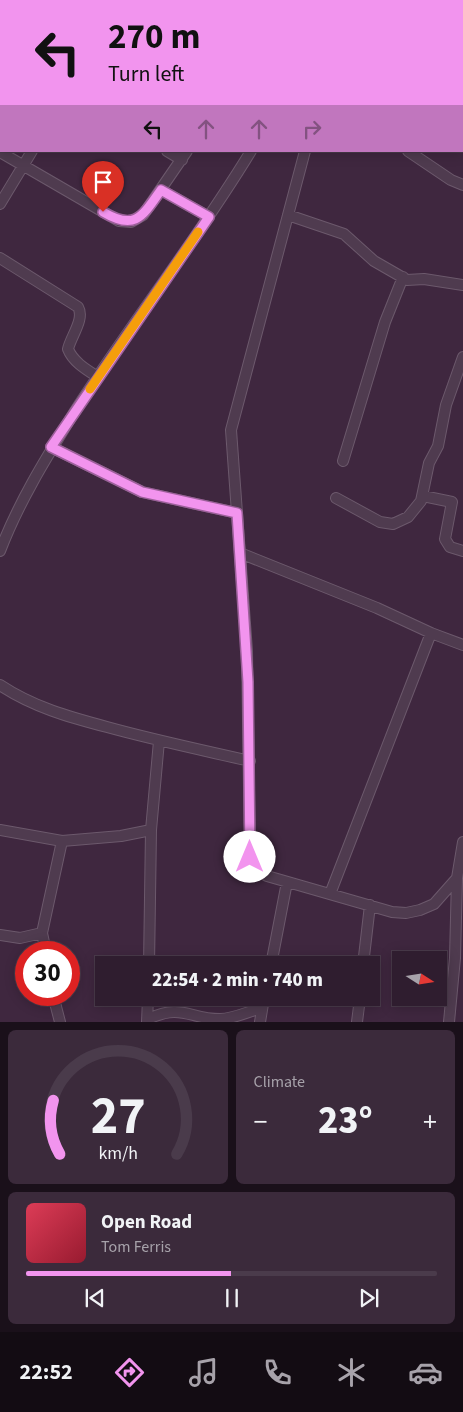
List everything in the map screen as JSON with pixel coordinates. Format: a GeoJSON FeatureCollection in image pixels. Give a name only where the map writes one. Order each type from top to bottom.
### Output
{"type":"FeatureCollection","features":[{"type":"Feature","properties":{"kind":"street"},"geometry":{"type":"LineString","coordinates":[[0,152],[119,221],[130,222],[143,215],[184,156],[170,152]]}},
{"type":"Feature","properties":{"kind":"street"},"geometry":{"type":"LineString","coordinates":[[0,204],[31,152]]}},
{"type":"Feature","properties":{"kind":"street"},"geometry":{"type":"LineString","coordinates":[[0,551],[5,524],[51,447],[209,217],[250,152]]}},
{"type":"Feature","properties":{"kind":"street"},"geometry":{"type":"LineString","coordinates":[[305,152],[230,430],[247,651],[250,857],[255,869],[267,876],[392,912],[420,910],[434,904],[457,878]]}},
{"type":"Feature","properties":{"kind":"street"},"geometry":{"type":"LineString","coordinates":[[409,152],[451,180],[463,185]]}},
{"type":"Feature","properties":{"kind":"street"},"geometry":{"type":"LineString","coordinates":[[161,190],[209,217]]}},
{"type":"Feature","properties":{"kind":"street"},"geometry":{"type":"LineString","coordinates":[[288,216],[344,234],[374,261],[407,280],[424,279],[463,285]]}},
{"type":"Feature","properties":{"kind":"street"},"geometry":{"type":"LineString","coordinates":[[0,258],[78,307],[81,312],[80,318],[68,349],[70,355],[98,377]]}},
{"type":"Feature","properties":{"kind":"street"},"geometry":{"type":"LineString","coordinates":[[343,462],[382,331],[403,277]]}},
{"type":"Feature","properties":{"kind":"street"},"geometry":{"type":"LineString","coordinates":[[336,498],[380,522],[388,524],[408,518],[423,496],[429,464],[438,446],[446,405],[463,357]]}},
{"type":"Feature","properties":{"kind":"street"},"geometry":{"type":"LineString","coordinates":[[51,447],[142,492],[237,513]]}},
{"type":"Feature","properties":{"kind":"street"},"geometry":{"type":"LineString","coordinates":[[423,496],[452,502],[444,539],[450,547],[463,552]]}},
{"type":"Feature","properties":{"kind":"street"},"geometry":{"type":"LineString","coordinates":[[240,553],[463,645]]}},
{"type":"Feature","properties":{"kind":"street"},"geometry":{"type":"LineString","coordinates":[[330,894],[431,632]]}},
{"type":"Feature","properties":{"kind":"street"},"geometry":{"type":"LineString","coordinates":[[0,685],[20,699],[47,709],[159,741],[250,761]]}},
{"type":"Feature","properties":{"kind":"street"},"geometry":{"type":"LineString","coordinates":[[148,956],[151,830],[159,741]]}},
{"type":"Feature","properties":{"kind":"street"},"geometry":{"type":"LineString","coordinates":[[0,830],[62,841],[121,836],[151,830]]}},
{"type":"Feature","properties":{"kind":"street"},"geometry":{"type":"LineString","coordinates":[[44,941],[42,932],[62,841]]}},
{"type":"Feature","properties":{"kind":"street"},"geometry":{"type":"LineString","coordinates":[[449,1022],[455,958],[457,878],[463,842]]}},
{"type":"Feature","properties":{"kind":"street"},"geometry":{"type":"LineString","coordinates":[[273,956],[288,882]]}},
{"type":"Feature","properties":{"kind":"street"},"geometry":{"type":"LineString","coordinates":[[364,956],[370,905]]}},
{"type":"Feature","properties":{"kind":"street"},"geometry":{"type":"LineString","coordinates":[[0,935],[20,938],[42,932]]}},
{"type":"Feature","properties":{"kind":"street"},"geometry":{"type":"LineString","coordinates":[[56,1006],[60,1022]]}},
{"type":"Feature","properties":{"kind":"street"},"geometry":{"type":"LineString","coordinates":[[148,1006],[148,1020],[164,1011],[184,1012],[219,1019],[255,1006]]}},
{"type":"Feature","properties":{"kind":"street"},"geometry":{"type":"LineString","coordinates":[[260,1022],[263,1006]]}},
{"type":"Feature","properties":{"kind":"street"},"geometry":{"type":"LineString","coordinates":[[357,1022],[359,1006]]}},
{"type":"Feature","properties":{"kind":"slow traffic"},"geometry":{"type":"LineString","coordinates":[[90,389],[198,232]]}},
{"type":"Feature","properties":{"kind":"route"},"geometry":{"type":"LineString","coordinates":[[103,212],[119,221],[130,222],[143,215],[161,190],[209,217],[51,447],[142,492],[237,513],[247,651],[250,857]]}}]}
